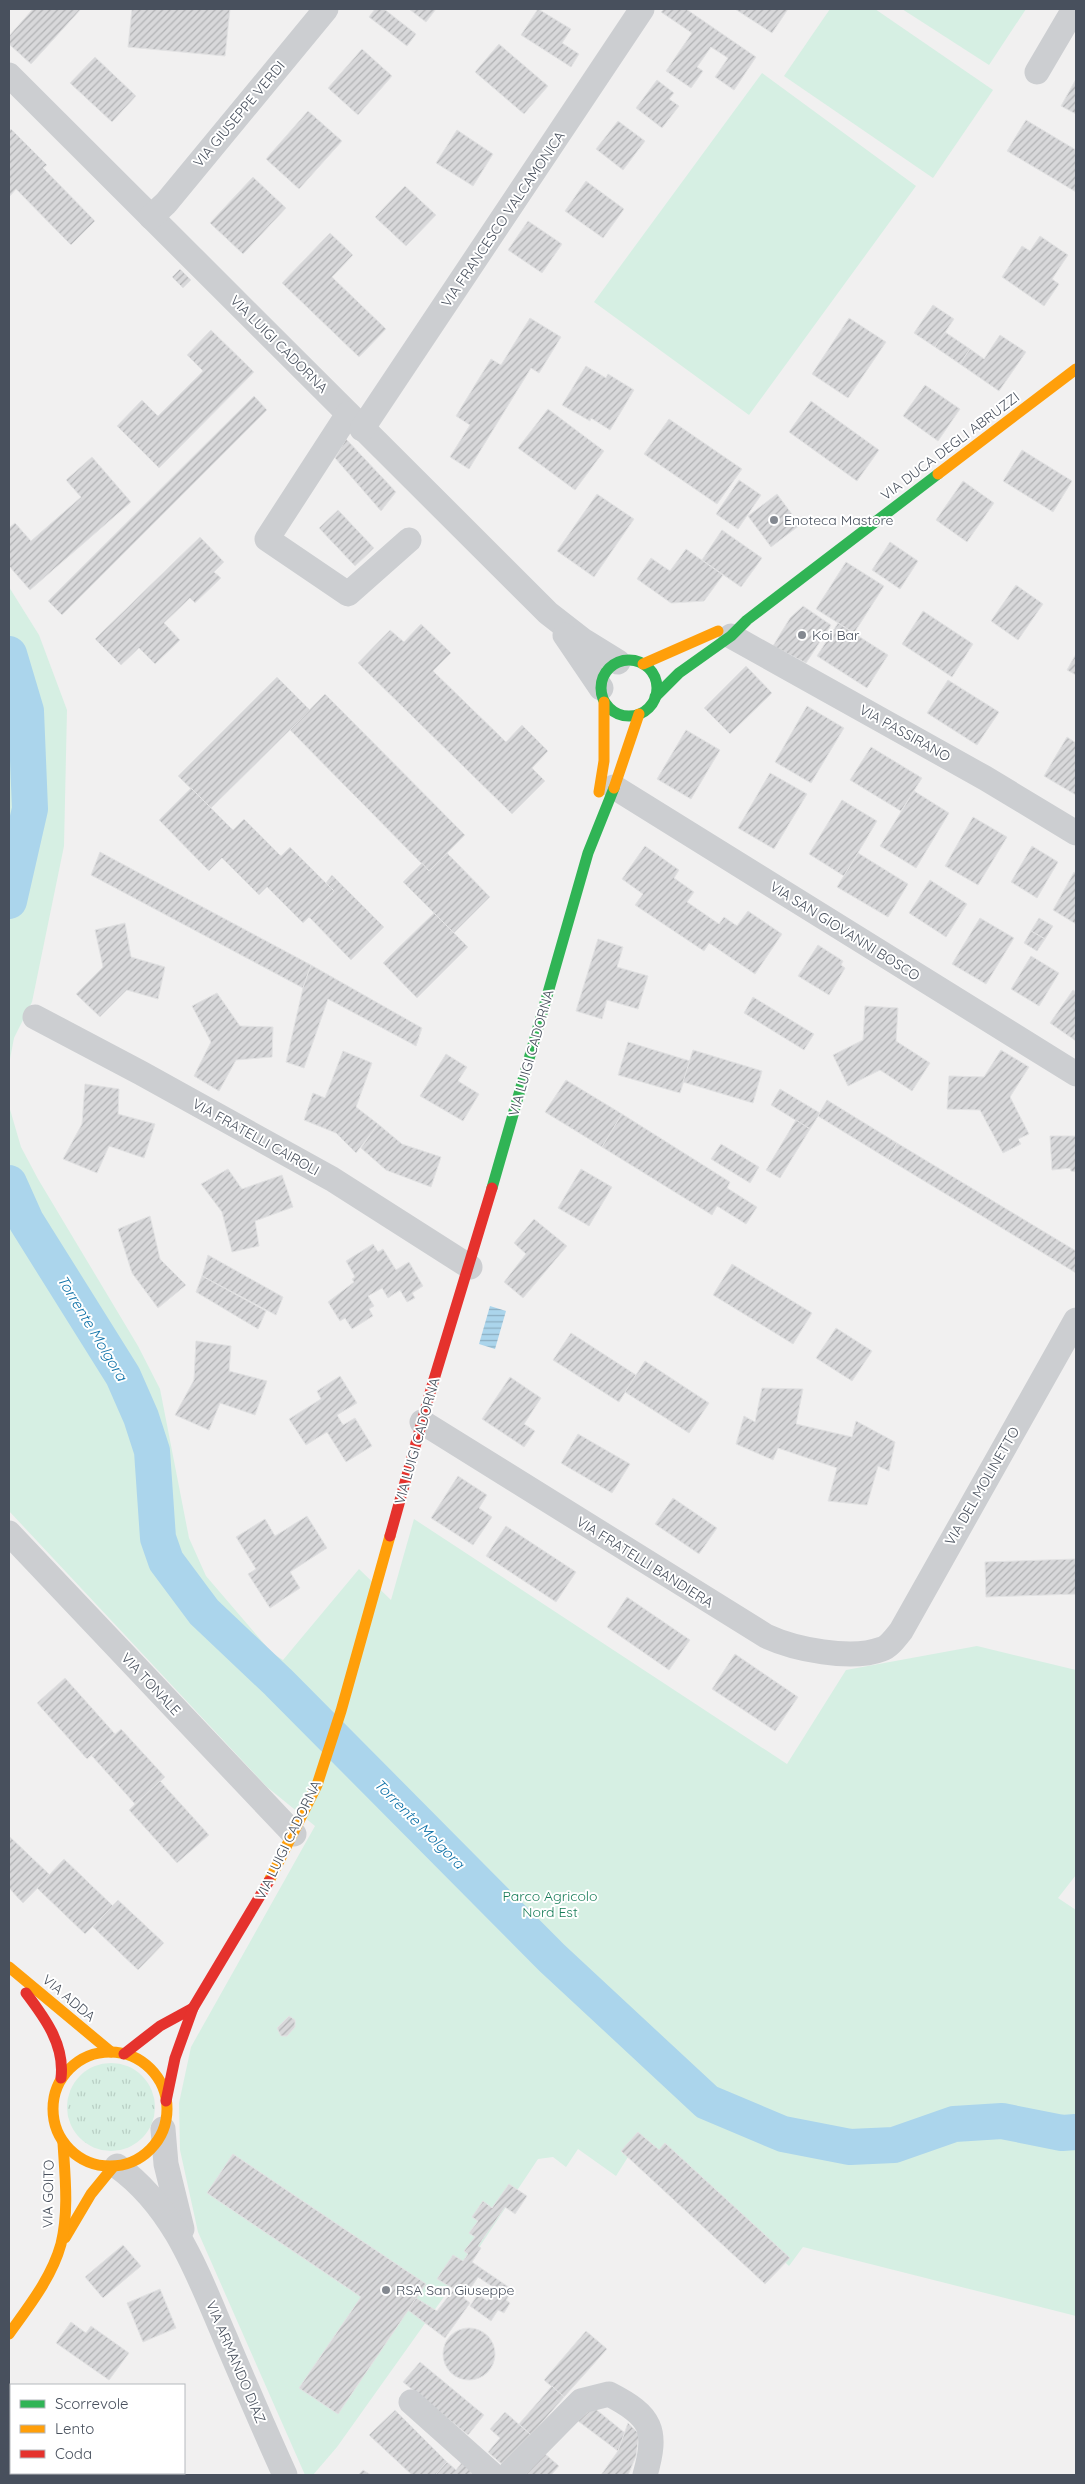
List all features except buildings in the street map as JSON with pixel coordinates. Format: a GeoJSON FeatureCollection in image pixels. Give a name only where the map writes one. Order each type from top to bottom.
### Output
{"type":"FeatureCollection","features":[{"type":"Feature","properties":{"kind":"street","name":"VIA GIUSEPPE VERDI"},"geometry":{"type":"LineString","coordinates":[[151,217],[166,203],[326,9]]}},
{"type":"Feature","properties":{"kind":"street","name":"VIA FRANCESCO VALCAMONICA"},"geometry":{"type":"LineString","coordinates":[[409,540],[348,594],[267,539],[355,421],[642,9]]}},
{"type":"Feature","properties":{"kind":"street"},"geometry":{"type":"LineString","coordinates":[[1037,72],[1074,9]]}},
{"type":"Feature","properties":{"kind":"street","name":"VIA LUIGI CADORNA"},"geometry":{"type":"LineString","coordinates":[[9,75],[548,614],[580,655],[602,695],[604,761],[588,853]]}},
{"type":"Feature","properties":{"kind":"street","name":"VIA DUCA DEGLI ABRUZZI"},"geometry":{"type":"LineString","coordinates":[[655,697],[679,673],[1076,369]]}},
{"type":"Feature","properties":{"kind":"street","name":"VIA LUIGI CADORNA"},"geometry":{"type":"LineString","coordinates":[[548,614],[584,641],[618,662]]}},
{"type":"Feature","properties":{"kind":"street","name":"VIA DUCA DEGLI ABRUZZI"},"geometry":{"type":"LineString","coordinates":[[643,664],[739,628]]}},
{"type":"Feature","properties":{"kind":"street","name":"VIA PASSIRANO"},"geometry":{"type":"LineString","coordinates":[[739,628],[1076,833]]}},
{"type":"Feature","properties":{"kind":"street"},"geometry":{"type":"LineString","coordinates":[[626,660],[643,664],[655,678],[655,697],[652,704],[639,714],[623,716],[609,708],[602,695],[606,673],[618,662],[626,660]]}},
{"type":"Feature","properties":{"kind":"street","name":"VIA LUIGI CADORNA"},"geometry":{"type":"LineString","coordinates":[[166,2101],[175,2058],[194,2008],[260,1899],[318,1785],[338,1723],[422,1422],[470,1267],[588,853],[614,787],[639,714]]}},
{"type":"Feature","properties":{"kind":"street","name":"VIA SAN GIOVANNI BOSCO"},"geometry":{"type":"LineString","coordinates":[[614,787],[1076,1074]]}},
{"type":"Feature","properties":{"kind":"street","name":"VIA FRATELLI CAIROLI"},"geometry":{"type":"LineString","coordinates":[[35,1018],[141,1073],[332,1179],[470,1267]]}},
{"type":"Feature","properties":{"kind":"street","name":"VIA DEL MOLINETTO"},"geometry":{"type":"LineString","coordinates":[[884,1649],[902,1631],[1076,1320]]}},
{"type":"Feature","properties":{"kind":"street","name":"VIA FRATELLI BANDIERA"},"geometry":{"type":"LineString","coordinates":[[422,1422],[729,1615],[785,1645],[816,1651],[864,1654],[884,1649]]}},
{"type":"Feature","properties":{"kind":"street","name":"VIA TONALE"},"geometry":{"type":"LineString","coordinates":[[9,1533],[294,1834]]}},
{"type":"Feature","properties":{"kind":"street","name":"VIA ADDA"},"geometry":{"type":"LineString","coordinates":[[9,1969],[111,2052]]}},
{"type":"Feature","properties":{"kind":"street","name":"VIA ADDA"},"geometry":{"type":"LineString","coordinates":[[9,1969],[39,2012],[56,2042],[62,2060],[61,2078]]}},
{"type":"Feature","properties":{"kind":"street"},"geometry":{"type":"LineString","coordinates":[[124,2054],[160,2026],[194,2008]]}},
{"type":"Feature","properties":{"kind":"street"},"geometry":{"type":"LineString","coordinates":[[111,2052],[124,2054],[138,2059],[153,2072],[163,2088],[167,2115],[155,2145],[148,2152],[136,2160],[115,2166],[98,2166],[86,2162],[75,2155],[63,2143],[54,2126],[52,2113],[54,2097],[61,2078],[81,2059],[111,2052]]}},
{"type":"Feature","properties":{"kind":"street","name":"VIA ARMANDO DIAZ"},"geometry":{"type":"LineString","coordinates":[[163,2129],[166,2164],[187,2249],[285,2475]]}},
{"type":"Feature","properties":{"kind":"street","name":"VIA GOITO"},"geometry":{"type":"LineString","coordinates":[[60,2245],[65,2218],[63,2143]]}},
{"type":"Feature","properties":{"kind":"street","name":"VIA GOITO"},"geometry":{"type":"LineString","coordinates":[[9,2334],[44,2282],[60,2245],[86,2202],[115,2166]]}},
{"type":"Feature","properties":{"kind":"street","name":"VIA ARMANDO DIAZ"},"geometry":{"type":"LineString","coordinates":[[115,2166],[138,2183],[158,2205],[187,2249]]}},
{"type":"Feature","properties":{"kind":"street"},"geometry":{"type":"LineString","coordinates":[[508,2475],[581,2401],[609,2394],[640,2414],[652,2431],[651,2455],[645,2475]]}},
{"type":"Feature","properties":{"kind":"street"},"geometry":{"type":"LineString","coordinates":[[411,2402],[493,2475]]}},
{"type":"Feature","properties":{"kind":"green space"},"geometry":{"type":"Polygon","coordinates":[[[830,9],[875,9],[993,90],[933,178],[784,76],[830,9]]]}},
{"type":"Feature","properties":{"kind":"green space"},"geometry":{"type":"Polygon","coordinates":[[[902,9],[1026,9],[989,65],[902,9]]]}},
{"type":"Feature","properties":{"kind":"green space"},"geometry":{"type":"Polygon","coordinates":[[[762,73],[916,186],[749,415],[594,302],[762,73]]]}},
{"type":"Feature","properties":{"kind":"green space"},"geometry":{"type":"Polygon","coordinates":[[[9,587],[39,635],[67,710],[64,846],[32,1002],[14,1038],[9,1064],[9,587]]]}},
{"type":"Feature","properties":{"kind":"green space","name":"Parco Agricolo Nord Est"},"geometry":{"type":"Polygon","coordinates":[[[9,1106],[21,1147],[38,1179],[138,1346],[160,1389],[189,1538],[206,1576],[272,1653],[283,1660],[359,1569],[391,1600],[414,1519],[787,1764],[846,1670],[977,1646],[1076,1670],[1076,1875],[1058,1898],[1076,1910],[1076,2316],[803,2247],[789,2266],[668,2153],[628,2157],[616,2176],[578,2149],[566,2167],[553,2157],[538,2159],[478,2249],[337,2447],[313,2475],[305,2475],[198,2232],[180,2150],[179,2103],[191,2047],[315,1826],[267,1787],[9,1511],[9,1106]]]}},
{"type":"Feature","properties":{"kind":"green space"},"geometry":{"type":"Polygon","coordinates":[[[111,2063],[128,2066],[136,2070],[148,2082],[152,2090],[155,2107],[152,2124],[148,2132],[136,2144],[128,2148],[111,2151],[94,2148],[86,2144],[74,2132],[70,2124],[67,2107],[70,2090],[74,2082],[86,2070],[94,2066],[111,2063]]]}},
{"type":"Feature","properties":{"kind":"water"},"geometry":{"type":"Polygon","coordinates":[[[490,1306],[506,1311],[495,1349],[479,1344],[490,1306]]]}},
{"type":"Feature","properties":{"kind":"waterway","name":"Torrente Molgora"},"geometry":{"type":"LineString","coordinates":[[9,654],[26,711],[30,809],[9,901]]}},
{"type":"Feature","properties":{"kind":"waterway","name":"Torrente Molgora"},"geometry":{"type":"LineString","coordinates":[[9,1183],[26,1221],[123,1376],[141,1417],[152,1451],[158,1538],[166,1561],[204,1612],[278,1682],[552,1958],[707,2102],[783,2134],[850,2147],[894,2145],[954,2124],[1002,2121],[1062,2133],[1076,2132]]}},
{"type":"Feature","properties":{"kind":"traffic: fast"},"geometry":{"type":"LineString","coordinates":[[655,697],[679,673],[731,636],[747,620],[938,474]]}},
{"type":"Feature","properties":{"kind":"traffic: fast"},"geometry":{"type":"LineString","coordinates":[[629,660],[640,662],[649,668],[655,677],[657,688],[655,699],[649,708],[640,714],[629,716],[618,714],[609,708],[603,699],[601,688],[603,677],[609,668],[618,662],[629,660]]}},
{"type":"Feature","properties":{"kind":"traffic: fast"},"geometry":{"type":"LineString","coordinates":[[492,1188],[588,853],[614,788]]}},
{"type":"Feature","properties":{"kind":"traffic: slow"},"geometry":{"type":"LineString","coordinates":[[938,474],[1076,369]]}},
{"type":"Feature","properties":{"kind":"traffic: slow"},"geometry":{"type":"LineString","coordinates":[[643,664],[718,631]]}},
{"type":"Feature","properties":{"kind":"traffic: slow"},"geometry":{"type":"LineString","coordinates":[[599,792],[604,761],[604,702]]}},
{"type":"Feature","properties":{"kind":"traffic: slow"},"geometry":{"type":"LineString","coordinates":[[614,788],[639,714]]}},
{"type":"Feature","properties":{"kind":"traffic: slow"},"geometry":{"type":"LineString","coordinates":[[269,1881],[317,1785],[341,1711],[390,1536]]}},
{"type":"Feature","properties":{"kind":"traffic: slow"},"geometry":{"type":"LineString","coordinates":[[9,1967],[111,2052]]}},
{"type":"Feature","properties":{"kind":"traffic: slow"},"geometry":{"type":"LineString","coordinates":[[110,2052],[132,2056],[151,2068],[163,2087],[167,2109],[163,2131],[151,2150],[132,2162],[110,2166],[88,2162],[69,2150],[57,2131],[53,2109],[57,2087],[69,2068],[88,2056],[110,2052]]}},
{"type":"Feature","properties":{"kind":"traffic: slow"},"geometry":{"type":"LineString","coordinates":[[9,2334],[46,2280],[61,2244],[66,2206],[63,2143]]}},
{"type":"Feature","properties":{"kind":"traffic: slow"},"geometry":{"type":"LineString","coordinates":[[65,2238],[91,2194],[113,2167]]}},
{"type":"Feature","properties":{"kind":"traffic: jam"},"geometry":{"type":"LineString","coordinates":[[390,1536],[432,1386],[492,1188]]}},
{"type":"Feature","properties":{"kind":"traffic: jam"},"geometry":{"type":"LineString","coordinates":[[166,2101],[175,2058],[193,2008],[269,1881]]}},
{"type":"Feature","properties":{"kind":"traffic: jam"},"geometry":{"type":"LineString","coordinates":[[26,1993],[40,2012],[57,2043],[60,2054],[61,2078]]}},
{"type":"Feature","properties":{"kind":"traffic: jam"},"geometry":{"type":"LineString","coordinates":[[124,2054],[160,2026],[193,2008]]}},
{"type":"Feature","properties":{"kind":"place","name":"Enoteca Mastore"},"geometry":{"type":"Point","coordinates":[774,520]}},
{"type":"Feature","properties":{"kind":"place","name":"Koi Bar"},"geometry":{"type":"Point","coordinates":[802,635]}},
{"type":"Feature","properties":{"kind":"place","name":"RSA San Giuseppe"},"geometry":{"type":"Point","coordinates":[386,2290]}}]}
